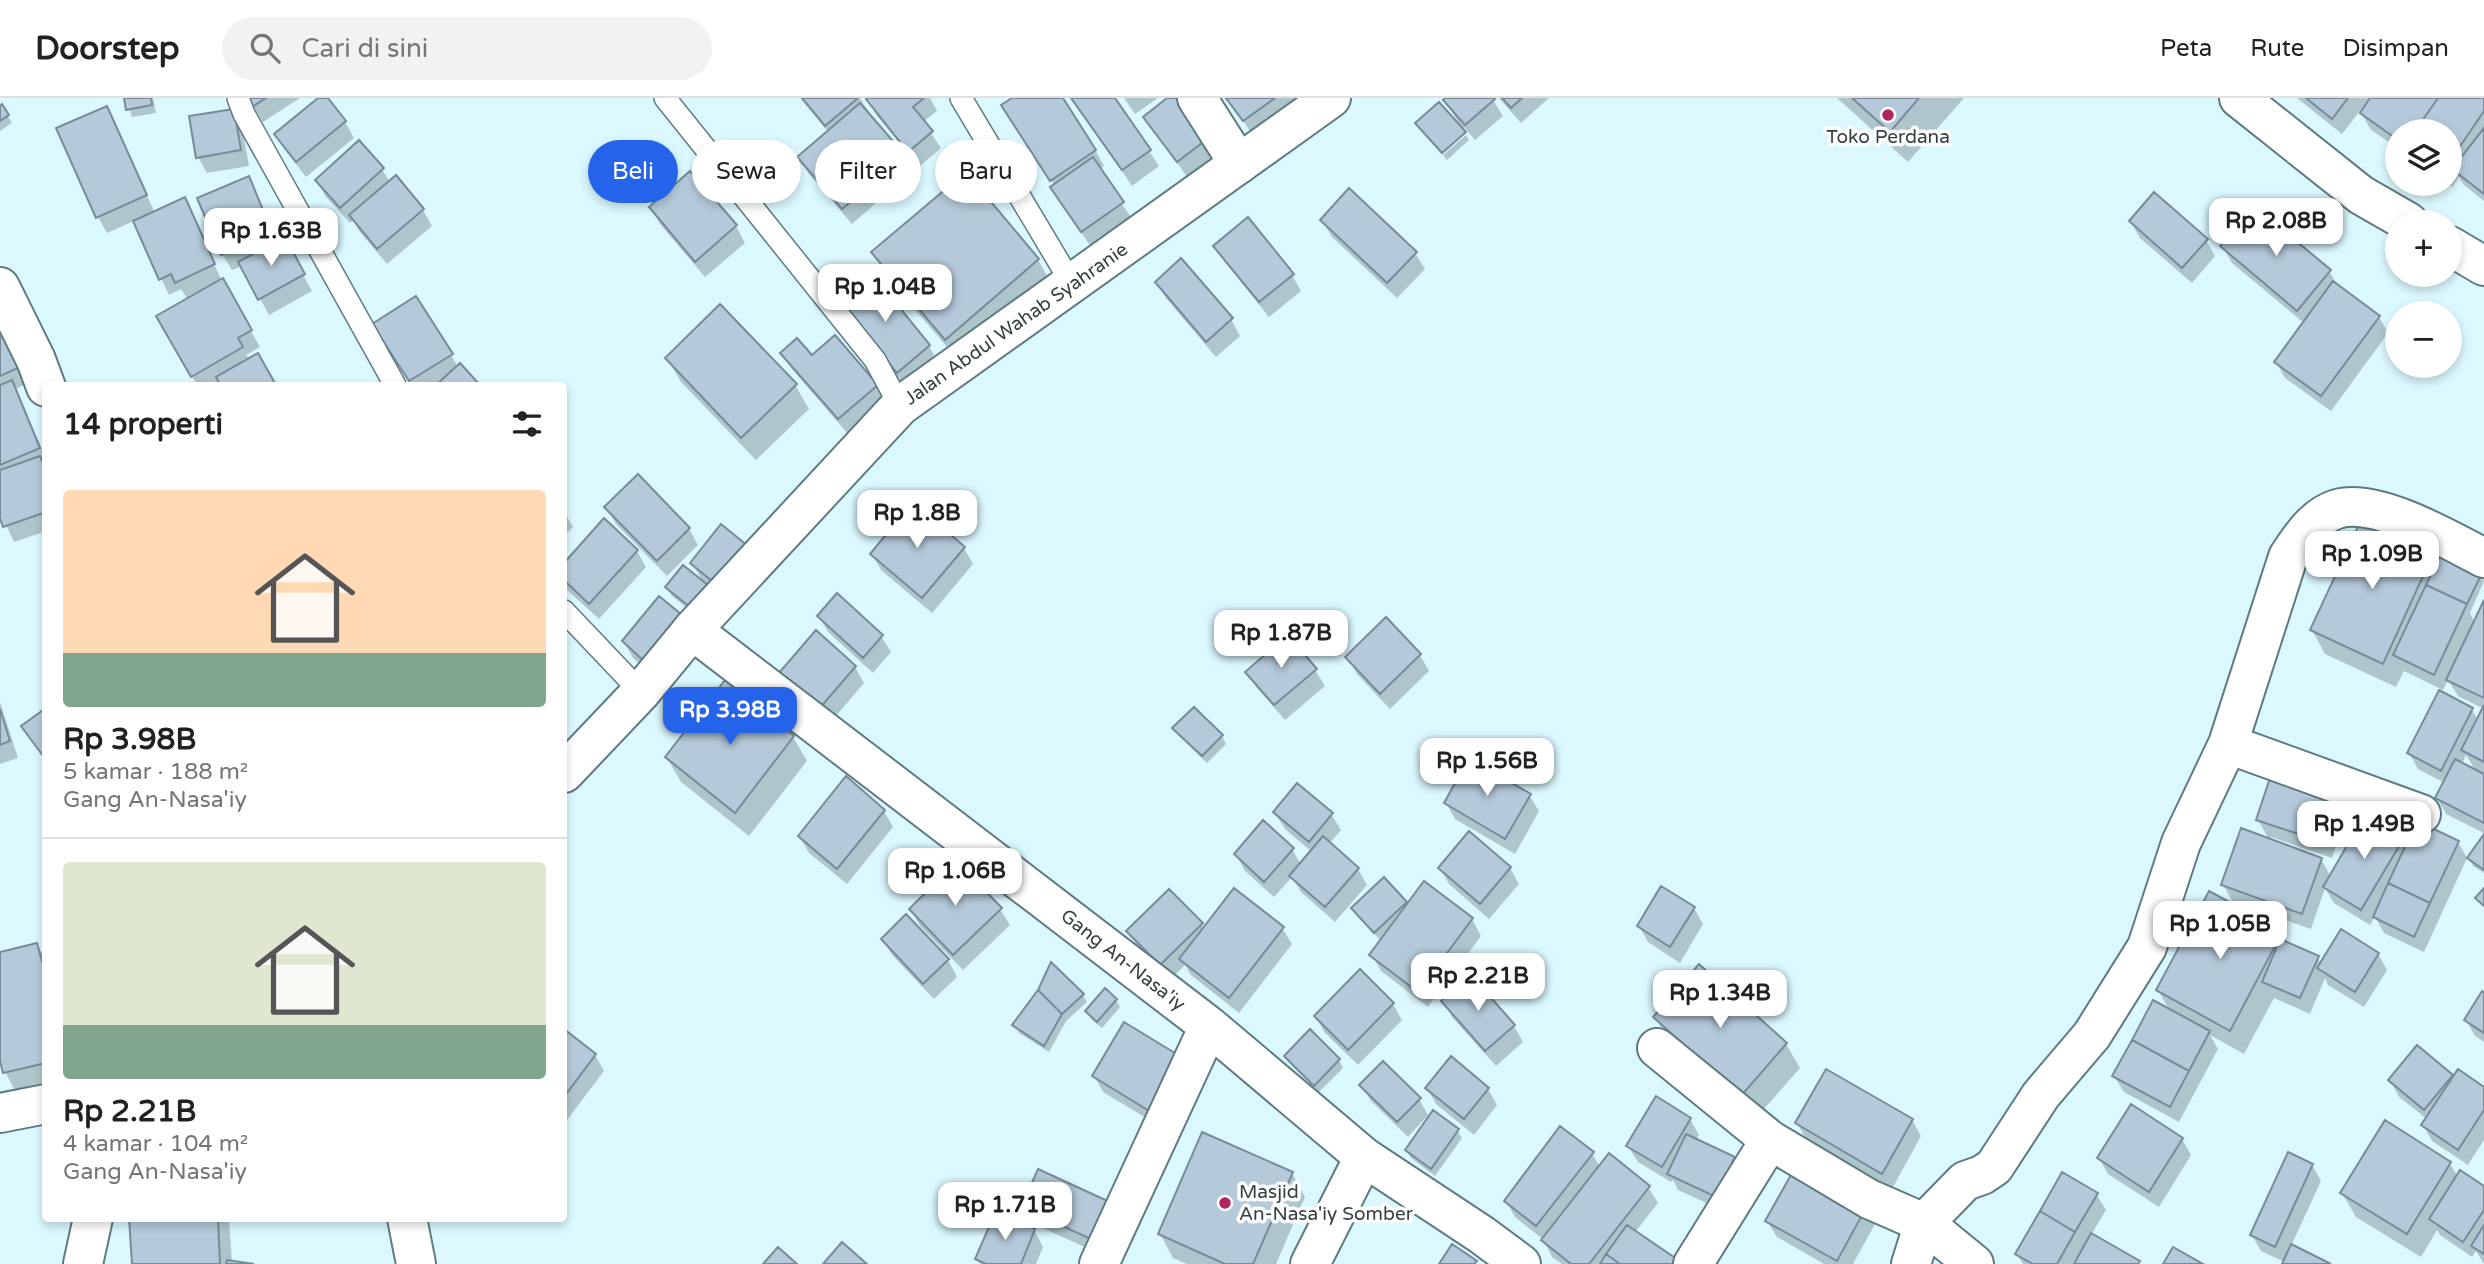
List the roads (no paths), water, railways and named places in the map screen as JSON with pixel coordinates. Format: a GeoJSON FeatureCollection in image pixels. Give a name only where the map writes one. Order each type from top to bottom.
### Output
{"type":"FeatureCollection","features":[{"type":"Feature","properties":{"kind":"street"},"geometry":{"type":"LineString","coordinates":[[1197,98],[1239,164]]}},
{"type":"Feature","properties":{"kind":"street","name":"Jalan Abdul Wahab Syahranie"},"geometry":{"type":"LineString","coordinates":[[567,771],[641,692],[692,630],[900,406],[1331,98]]}},
{"type":"Feature","properties":{"kind":"street"},"geometry":{"type":"LineString","coordinates":[[2242,99],[2361,195],[2387,210]]}},
{"type":"Feature","properties":{"kind":"street"},"geometry":{"type":"LineString","coordinates":[[2462,253],[2484,266]]}},
{"type":"Feature","properties":{"kind":"street"},"geometry":{"type":"LineString","coordinates":[[0,287],[44,382]]}},
{"type":"Feature","properties":{"kind":"street"},"geometry":{"type":"LineString","coordinates":[[1911,1264],[1924,1223],[1965,1181],[1994,1167],[2041,1095],[2092,1035],[2147,947],[2181,843],[2228,744],[2288,557],[2306,530],[2338,508],[2357,506],[2400,517],[2484,558]]}},
{"type":"Feature","properties":{"kind":"street","name":"Gang An-Nasa'iy"},"geometry":{"type":"LineString","coordinates":[[692,630],[1209,1026],[1364,1157],[1521,1264]]}},
{"type":"Feature","properties":{"kind":"street"},"geometry":{"type":"LineString","coordinates":[[2228,744],[2421,814]]}},
{"type":"Feature","properties":{"kind":"street"},"geometry":{"type":"LineString","coordinates":[[1099,1264],[1209,1026]]}},
{"type":"Feature","properties":{"kind":"street"},"geometry":{"type":"LineString","coordinates":[[1657,1048],[1770,1140],[1869,1199],[1924,1223],[1975,1264]]}},
{"type":"Feature","properties":{"kind":"street"},"geometry":{"type":"LineString","coordinates":[[0,1113],[42,1105]]}},
{"type":"Feature","properties":{"kind":"street"},"geometry":{"type":"LineString","coordinates":[[1693,1264],[1770,1140]]}},
{"type":"Feature","properties":{"kind":"street"},"geometry":{"type":"LineString","coordinates":[[1310,1264],[1364,1157]]}},
{"type":"Feature","properties":{"kind":"street"},"geometry":{"type":"LineString","coordinates":[[83,1264],[92,1222]]}},
{"type":"Feature","properties":{"kind":"street"},"geometry":{"type":"LineString","coordinates":[[408,1222],[416,1264]]}},
{"type":"Feature","properties":{"kind":"lane"},"geometry":{"type":"LineString","coordinates":[[238,98],[257,138],[393,382]]}},
{"type":"Feature","properties":{"kind":"lane"},"geometry":{"type":"LineString","coordinates":[[665,98],[875,360],[900,406]]}},
{"type":"Feature","properties":{"kind":"lane"},"geometry":{"type":"LineString","coordinates":[[961,98],[1072,284]]}},
{"type":"Feature","properties":{"kind":"lane"},"geometry":{"type":"LineString","coordinates":[[567,614],[641,692]]}},
{"type":"Feature","properties":{"kind":"place","name":"Toko Perdana"},"geometry":{"type":"Point","coordinates":[1888,115]}},
{"type":"Feature","properties":{"kind":"place","name":"Masjid An-Nasa'iy Somber"},"geometry":{"type":"Point","coordinates":[1225,1203]}}]}
